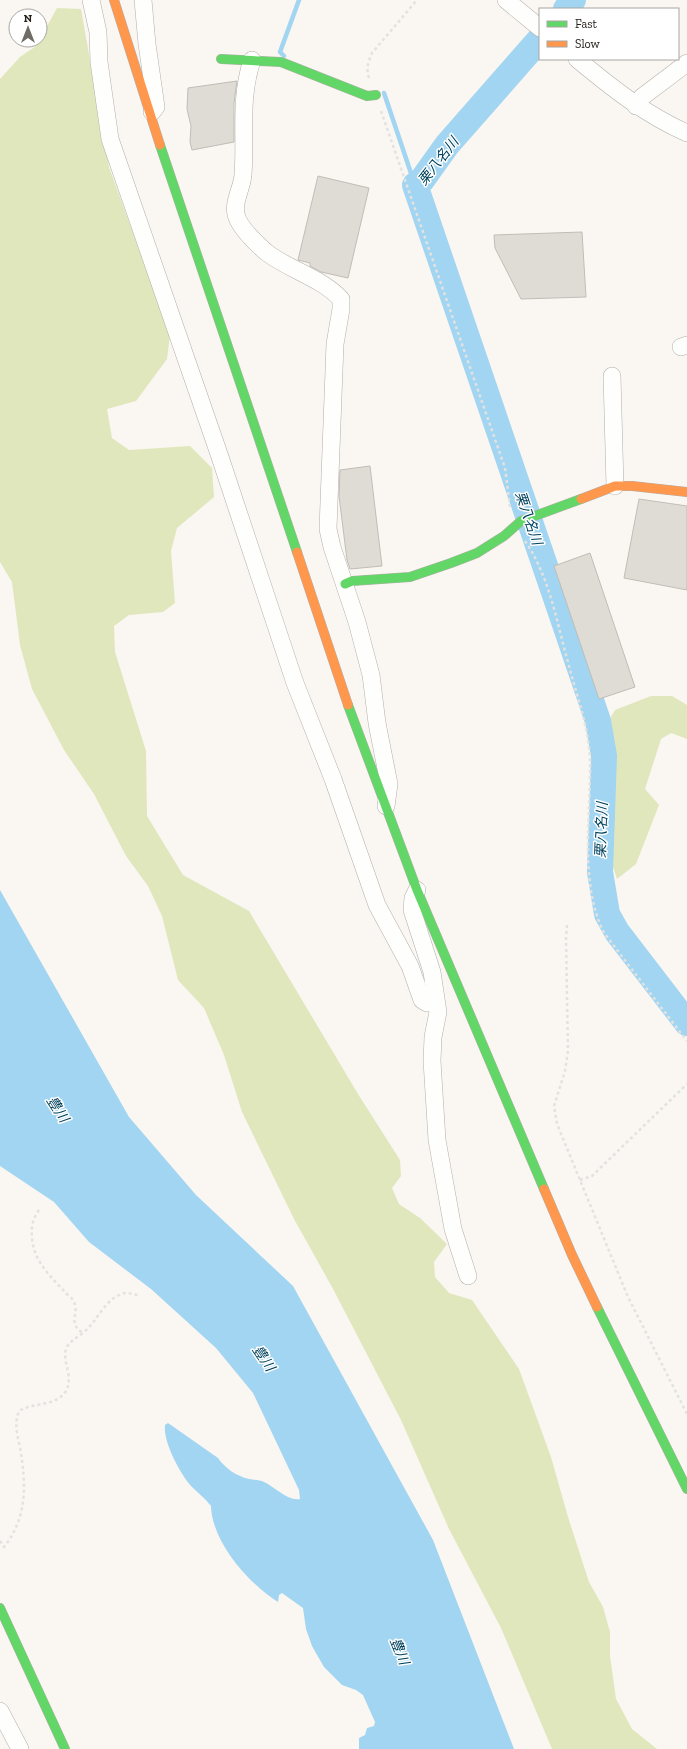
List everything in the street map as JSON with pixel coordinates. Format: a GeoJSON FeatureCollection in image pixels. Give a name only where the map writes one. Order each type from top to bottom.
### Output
{"type":"FeatureCollection","features":[{"type":"Feature","properties":{"kind":"street"},"geometry":{"type":"LineString","coordinates":[[91,0],[98,32],[99,62],[110,139],[295,683],[333,779],[377,905],[410,966],[422,1000],[427,1003],[433,1002],[435,998]]}},
{"type":"Feature","properties":{"kind":"street"},"geometry":{"type":"LineString","coordinates":[[114,0],[150,116],[385,808],[418,890],[572,1255],[687,1489]]}},
{"type":"Feature","properties":{"kind":"street"},"geometry":{"type":"LineString","coordinates":[[143,0],[147,44],[156,107],[150,116]]}},
{"type":"Feature","properties":{"kind":"street"},"geometry":{"type":"LineString","coordinates":[[506,0],[539,27]]}},
{"type":"Feature","properties":{"kind":"street"},"geometry":{"type":"LineString","coordinates":[[221,59],[281,62],[367,96],[376,95]]}},
{"type":"Feature","properties":{"kind":"street"},"geometry":{"type":"LineString","coordinates":[[252,60],[246,81],[243,111],[243,176],[236,203],[236,214],[239,221],[256,242],[268,253],[332,289],[341,299],[341,309],[335,344],[328,529],[332,547],[346,584],[371,675],[377,723],[389,784],[385,808]]}},
{"type":"Feature","properties":{"kind":"street"},"geometry":{"type":"LineString","coordinates":[[578,60],[636,106],[687,133]]}},
{"type":"Feature","properties":{"kind":"street"},"geometry":{"type":"LineString","coordinates":[[636,106],[642,97],[687,63]]}},
{"type":"Feature","properties":{"kind":"street"},"geometry":{"type":"LineString","coordinates":[[612,376],[615,486]]}},
{"type":"Feature","properties":{"kind":"street"},"geometry":{"type":"LineString","coordinates":[[346,584],[352,581],[410,577],[451,563],[477,553],[504,536],[522,521],[615,486],[687,492]]}},
{"type":"Feature","properties":{"kind":"street"},"geometry":{"type":"LineString","coordinates":[[418,890],[413,898],[412,910],[432,972],[438,1012],[433,1037],[432,1060],[437,1140],[453,1229],[468,1276]]}},
{"type":"Feature","properties":{"kind":"street"},"geometry":{"type":"LineString","coordinates":[[0,1608],[65,1749]]}},
{"type":"Feature","properties":{"kind":"street"},"geometry":{"type":"LineString","coordinates":[[0,1711],[20,1749]]}},
{"type":"Feature","properties":{"kind":"path"},"geometry":{"type":"LineString","coordinates":[[568,925],[566,939],[568,1051],[565,1071],[554,1106],[557,1124],[628,1296],[687,1414]]}},
{"type":"Feature","properties":{"kind":"path"},"geometry":{"type":"LineString","coordinates":[[580,1180],[592,1176],[687,1084]]}},
{"type":"Feature","properties":{"kind":"path"},"geometry":{"type":"LineString","coordinates":[[39,1210],[35,1216],[32,1232],[36,1256],[46,1271],[73,1300],[76,1312],[74,1324],[77,1329],[83,1333]]}},
{"type":"Feature","properties":{"kind":"path"},"geometry":{"type":"LineString","coordinates":[[0,1541],[4,1547],[14,1534],[24,1505],[24,1491],[16,1431],[16,1418],[19,1411],[31,1406],[55,1401],[66,1390],[68,1370],[66,1350],[70,1342],[83,1333],[105,1306],[120,1294],[129,1293],[140,1296]]}},
{"type":"Feature","properties":{"kind":"green space"},"geometry":{"type":"Polygon","coordinates":[[[57,8],[81,9],[109,167],[170,335],[167,359],[136,401],[107,409],[112,438],[129,450],[190,446],[212,468],[214,497],[177,528],[171,551],[175,603],[163,612],[129,615],[114,626],[115,652],[146,751],[147,816],[183,875],[249,911],[358,1094],[400,1160],[401,1176],[392,1188],[399,1204],[420,1218],[447,1244],[434,1262],[435,1277],[449,1293],[472,1300],[519,1369],[551,1457],[589,1582],[603,1607],[610,1632],[610,1656],[616,1699],[632,1729],[657,1749],[552,1749],[501,1628],[449,1529],[401,1420],[332,1287],[294,1219],[242,1112],[224,1055],[204,1008],[178,980],[162,916],[148,886],[126,856],[94,794],[64,750],[32,689],[20,645],[12,582],[0,562],[0,79],[20,57],[33,48],[48,48],[48,24],[57,8]]]}},
{"type":"Feature","properties":{"kind":"green space"},"geometry":{"type":"Polygon","coordinates":[[[651,696],[672,696],[687,705],[687,739],[671,733],[661,739],[645,789],[659,805],[636,864],[617,879],[610,857],[613,751],[608,722],[615,710],[651,696]]]}},
{"type":"Feature","properties":{"kind":"water","name":"豊川"},"geometry":{"type":"Polygon","coordinates":[[[0,890],[129,1117],[196,1195],[293,1286],[433,1540],[514,1749],[359,1749],[359,1738],[365,1735],[367,1728],[374,1726],[375,1722],[363,1695],[356,1690],[342,1685],[324,1667],[312,1646],[306,1629],[303,1608],[282,1593],[279,1595],[278,1602],[267,1594],[244,1573],[225,1547],[213,1520],[211,1506],[191,1486],[173,1457],[165,1432],[165,1425],[168,1423],[218,1458],[235,1474],[244,1478],[262,1481],[290,1498],[300,1499],[299,1490],[253,1393],[216,1348],[151,1289],[89,1242],[54,1202],[0,1166],[0,890]]]}},
{"type":"Feature","properties":{"kind":"building"},"geometry":{"type":"Polygon","coordinates":[[[237,81],[234,103],[234,142],[192,150],[190,142],[191,126],[187,109],[188,88],[237,81]]]}},
{"type":"Feature","properties":{"kind":"building"},"geometry":{"type":"Polygon","coordinates":[[[318,176],[369,188],[348,278],[321,272],[310,266],[310,263],[298,260],[318,176]]]}},
{"type":"Feature","properties":{"kind":"building"},"geometry":{"type":"Polygon","coordinates":[[[582,232],[586,297],[521,299],[495,248],[494,235],[582,232]]]}},
{"type":"Feature","properties":{"kind":"building"},"geometry":{"type":"Polygon","coordinates":[[[370,466],[382,566],[350,569],[347,560],[339,496],[340,470],[370,466]]]}},
{"type":"Feature","properties":{"kind":"building"},"geometry":{"type":"Polygon","coordinates":[[[639,499],[687,506],[687,590],[624,578],[639,499]]]}},
{"type":"Feature","properties":{"kind":"building"},"geometry":{"type":"Polygon","coordinates":[[[590,553],[635,687],[599,699],[554,566],[590,553]]]}},
{"type":"Feature","properties":{"kind":"waterway"},"geometry":{"type":"LineString","coordinates":[[284,56],[280,52],[299,0]]}},
{"type":"Feature","properties":{"kind":"waterway","name":"栗八名川"},"geometry":{"type":"LineString","coordinates":[[567,8],[573,0]]}},
{"type":"Feature","properties":{"kind":"waterway","name":"栗八名川"},"geometry":{"type":"LineString","coordinates":[[539,40],[447,145],[422,180],[415,185],[598,721],[604,756],[600,872],[607,914],[617,932],[687,1023]]}},
{"type":"Feature","properties":{"kind":"waterway"},"geometry":{"type":"LineString","coordinates":[[384,93],[415,185]]}},
{"type":"Feature","properties":{"kind":"traffic: fast"},"geometry":{"type":"LineString","coordinates":[[221,59],[281,62],[367,96],[376,95]]}},
{"type":"Feature","properties":{"kind":"traffic: fast"},"geometry":{"type":"LineString","coordinates":[[160,145],[297,552]]}},
{"type":"Feature","properties":{"kind":"traffic: fast"},"geometry":{"type":"LineString","coordinates":[[345,584],[352,581],[410,577],[451,563],[477,553],[504,536],[521,521],[581,499]]}},
{"type":"Feature","properties":{"kind":"traffic: fast"},"geometry":{"type":"LineString","coordinates":[[348,705],[417,890],[544,1189]]}},
{"type":"Feature","properties":{"kind":"traffic: fast"},"geometry":{"type":"LineString","coordinates":[[597,1307],[687,1489]]}},
{"type":"Feature","properties":{"kind":"traffic: fast"},"geometry":{"type":"LineString","coordinates":[[0,1608],[65,1749]]}},
{"type":"Feature","properties":{"kind":"traffic: slow"},"geometry":{"type":"LineString","coordinates":[[114,0],[160,145]]}},
{"type":"Feature","properties":{"kind":"traffic: slow"},"geometry":{"type":"LineString","coordinates":[[581,499],[615,486],[632,486],[687,492]]}},
{"type":"Feature","properties":{"kind":"traffic: slow"},"geometry":{"type":"LineString","coordinates":[[297,552],[348,705]]}},
{"type":"Feature","properties":{"kind":"traffic: slow"},"geometry":{"type":"LineString","coordinates":[[544,1189],[572,1255],[597,1307]]}}]}
